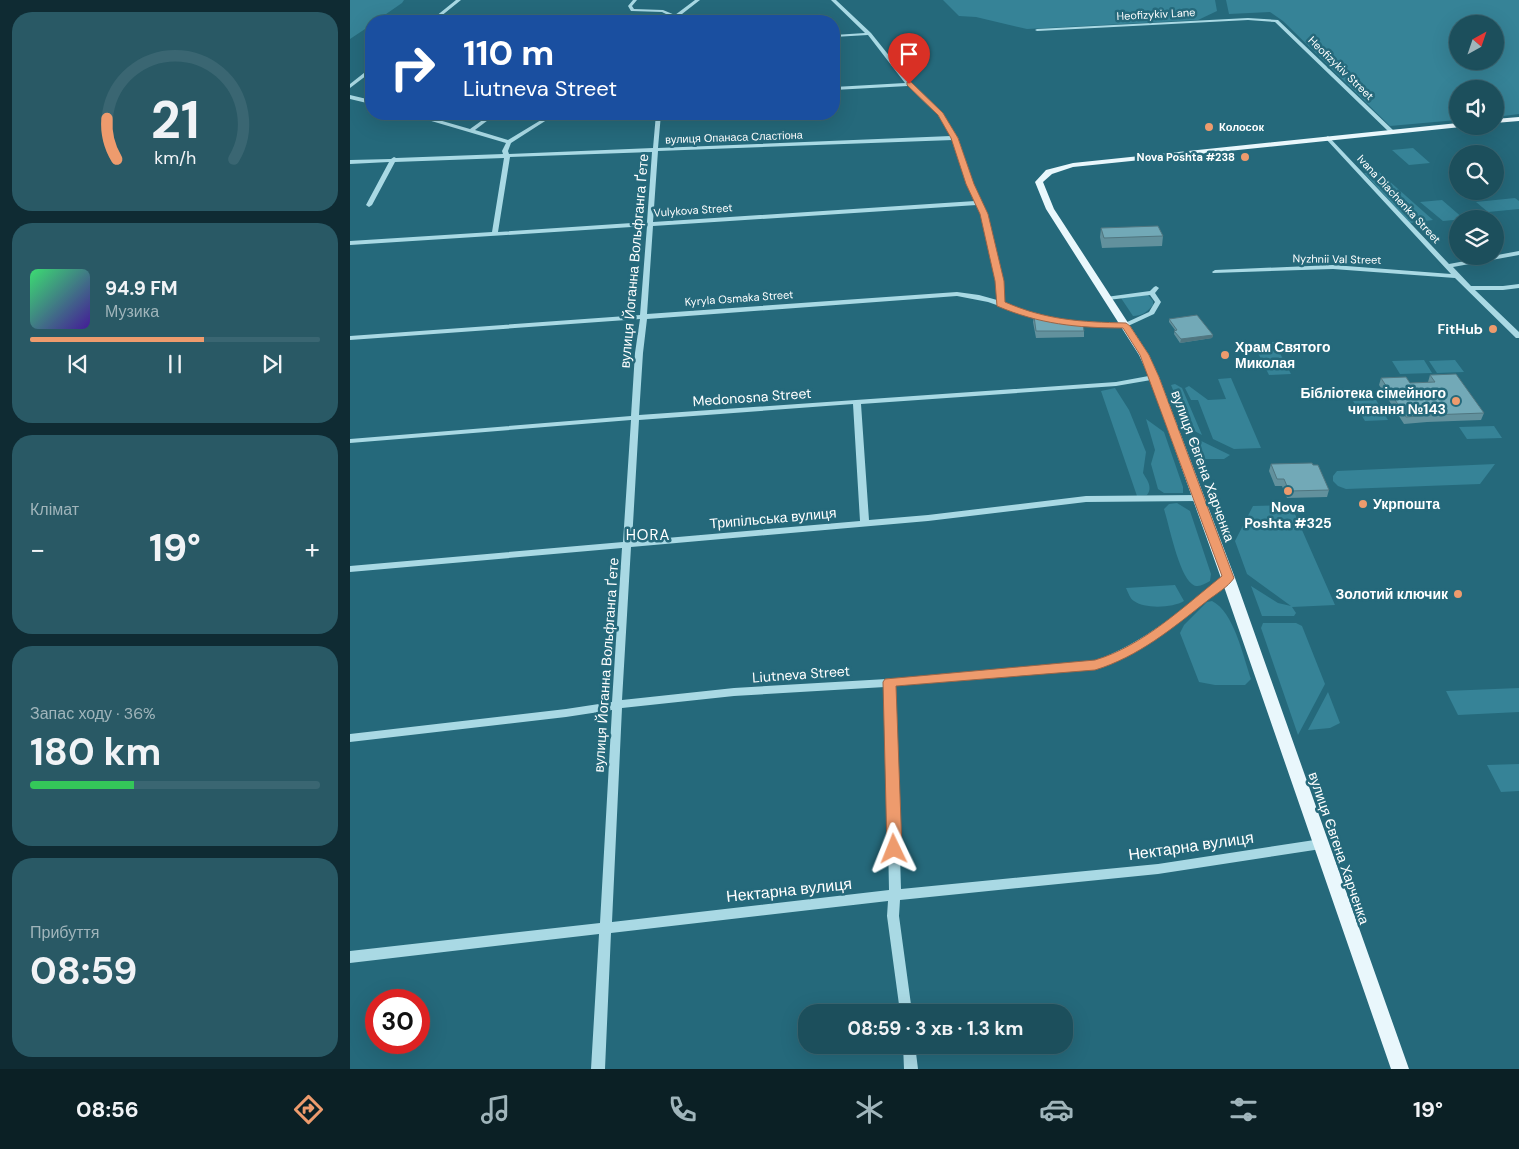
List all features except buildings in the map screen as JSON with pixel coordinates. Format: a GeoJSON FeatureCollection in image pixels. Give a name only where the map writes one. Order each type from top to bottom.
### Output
{"type":"FeatureCollection","features":[{"type":"Feature","properties":{"kind":"main road"},"geometry":{"type":"LineString","coordinates":[[1504,120],[1519,119]]}},
{"type":"Feature","properties":{"kind":"main road","name":"вулиця Євгена Харченка"},"geometry":{"type":"LineString","coordinates":[[1400,1069],[1228,578],[1154,377],[1144,355],[1050,209],[1039,182],[1041,177],[1059,167],[1079,164],[1449,126]]}},
{"type":"Feature","properties":{"kind":"street"},"geometry":{"type":"LineString","coordinates":[[440,15],[458,1],[464,0]]}},
{"type":"Feature","properties":{"kind":"street"},"geometry":{"type":"LineString","coordinates":[[626,0],[634,0]]}},
{"type":"Feature","properties":{"kind":"street"},"geometry":{"type":"LineString","coordinates":[[634,0],[630,6],[633,10],[663,11],[672,15]]}},
{"type":"Feature","properties":{"kind":"street"},"geometry":{"type":"LineString","coordinates":[[679,15],[698,0]]}},
{"type":"Feature","properties":{"kind":"street"},"geometry":{"type":"LineString","coordinates":[[833,0],[869,34],[909,84],[940,114],[955,138],[965,171],[984,214],[1000,281],[1000,304]]}},
{"type":"Feature","properties":{"kind":"street","name":"Heofizykiv Lane"},"geometry":{"type":"LineString","coordinates":[[1037,30],[1248,19],[1276,21]]}},
{"type":"Feature","properties":{"kind":"street","name":"Heofizykiv Street"},"geometry":{"type":"LineString","coordinates":[[1276,21],[1391,131]]}},
{"type":"Feature","properties":{"kind":"street"},"geometry":{"type":"LineString","coordinates":[[840,36],[869,34]]}},
{"type":"Feature","properties":{"kind":"street"},"geometry":{"type":"LineString","coordinates":[[350,86],[365,75]]}},
{"type":"Feature","properties":{"kind":"street"},"geometry":{"type":"LineString","coordinates":[[840,89],[909,84]]}},
{"type":"Feature","properties":{"kind":"street"},"geometry":{"type":"LineString","coordinates":[[350,97],[365,101]]}},
{"type":"Feature","properties":{"kind":"street"},"geometry":{"type":"LineString","coordinates":[[435,120],[509,142]]}},
{"type":"Feature","properties":{"kind":"street"},"geometry":{"type":"LineString","coordinates":[[472,130],[486,120]]}},
{"type":"Feature","properties":{"kind":"street"},"geometry":{"type":"LineString","coordinates":[[494,233],[507,157],[504,151],[509,142],[544,120]]}},
{"type":"Feature","properties":{"kind":"street","name":"вулиця Йоганна Вольфганга Ґете"},"geometry":{"type":"LineString","coordinates":[[598,1069],[617,705],[639,352],[644,316],[658,120]]}},
{"type":"Feature","properties":{"kind":"street","name":"вулиця Опанаса Сластіона"},"geometry":{"type":"LineString","coordinates":[[350,162],[955,138]]}},
{"type":"Feature","properties":{"kind":"street","name":"Ivana Diachenka Street"},"geometry":{"type":"LineString","coordinates":[[1328,138],[1469,288],[1501,316],[1519,336]]}},
{"type":"Feature","properties":{"kind":"street"},"geometry":{"type":"LineString","coordinates":[[369,205],[394,159]]}},
{"type":"Feature","properties":{"kind":"street","name":"Vulykova Street"},"geometry":{"type":"LineString","coordinates":[[350,243],[979,203]]}},
{"type":"Feature","properties":{"kind":"street"},"geometry":{"type":"LineString","coordinates":[[1448,266],[1519,253]]}},
{"type":"Feature","properties":{"kind":"street","name":"Nyzhnii Val Street"},"geometry":{"type":"LineString","coordinates":[[1215,272],[1333,266],[1458,276]]}},
{"type":"Feature","properties":{"kind":"street"},"geometry":{"type":"LineString","coordinates":[[1469,288],[1519,286]]}},
{"type":"Feature","properties":{"kind":"street"},"geometry":{"type":"LineString","coordinates":[[1067,322],[1088,325],[1126,326],[1152,313],[1158,302],[1154,290],[1108,298]]}},
{"type":"Feature","properties":{"kind":"street","name":"Kyryla Osmaka Street"},"geometry":{"type":"LineString","coordinates":[[350,338],[957,294],[973,295],[1024,314],[1052,320]]}},
{"type":"Feature","properties":{"kind":"street","name":"Medonosna Street"},"geometry":{"type":"LineString","coordinates":[[350,441],[1106,384],[1154,377]]}},
{"type":"Feature","properties":{"kind":"street"},"geometry":{"type":"LineString","coordinates":[[857,403],[865,524]]}},
{"type":"Feature","properties":{"kind":"street","name":"Трипільська вулиця"},"geometry":{"type":"LineString","coordinates":[[350,569],[865,524],[1086,499],[1198,498]]}},
{"type":"Feature","properties":{"kind":"street","name":"Liutneva Street"},"geometry":{"type":"LineString","coordinates":[[350,738],[734,692],[890,682],[1095,665],[1111,660],[1136,647],[1176,620],[1228,578]]}},
{"type":"Feature","properties":{"kind":"street"},"geometry":{"type":"LineString","coordinates":[[890,682],[895,887],[893,916],[905,1004]]}},
{"type":"Feature","properties":{"kind":"street","name":"Нектарна вулиця"},"geometry":{"type":"LineString","coordinates":[[350,956],[894,895],[1158,869],[1321,844]]}},
{"type":"Feature","properties":{"kind":"street"},"geometry":{"type":"LineString","coordinates":[[910,1054],[911,1069]]}},
{"type":"Feature","properties":{"kind":"shaded area"},"geometry":{"type":"Polygon","coordinates":[[[350,0],[404,0],[385,15],[365,15],[365,29],[350,39],[350,0]]]}},
{"type":"Feature","properties":{"kind":"shaded area"},"geometry":{"type":"Polygon","coordinates":[[[943,0],[1215,0],[1217,11],[1198,20],[1027,29],[976,17],[959,16],[943,0]]]}},
{"type":"Feature","properties":{"kind":"shaded area"},"geometry":{"type":"Polygon","coordinates":[[[1226,0],[1519,0],[1519,114],[1504,116],[1504,80],[1449,80],[1449,121],[1390,126],[1283,21],[1270,12],[1229,14],[1226,0]]]}},
{"type":"Feature","properties":{"kind":"shaded area"},"geometry":{"type":"Polygon","coordinates":[[[1413,148],[1430,163],[1409,165],[1392,150],[1413,148]]]}},
{"type":"Feature","properties":{"kind":"shaded area"},"geometry":{"type":"Polygon","coordinates":[[[1379,172],[1433,220],[1410,223],[1364,173],[1379,172]]]}},
{"type":"Feature","properties":{"kind":"shaded area"},"geometry":{"type":"Polygon","coordinates":[[[1515,198],[1519,201],[1519,209],[1486,210],[1476,202],[1504,200],[1515,198]]]}},
{"type":"Feature","properties":{"kind":"shaded area"},"geometry":{"type":"Polygon","coordinates":[[[1442,200],[1454,210],[1449,210],[1449,220],[1443,221],[1420,202],[1442,200]]]}},
{"type":"Feature","properties":{"kind":"shaded area"},"geometry":{"type":"Polygon","coordinates":[[[1148,295],[1153,301],[1153,305],[1149,310],[1136,316],[1133,316],[1121,298],[1148,295]]]}},
{"type":"Feature","properties":{"kind":"shaded area"},"geometry":{"type":"Polygon","coordinates":[[[1274,342],[1291,374],[1269,375],[1253,343],[1274,342]]]}},
{"type":"Feature","properties":{"kind":"shaded area"},"geometry":{"type":"Polygon","coordinates":[[[1424,360],[1432,373],[1400,374],[1392,361],[1424,360]]]}},
{"type":"Feature","properties":{"kind":"shaded area"},"geometry":{"type":"Polygon","coordinates":[[[1455,360],[1464,372],[1437,373],[1429,361],[1455,360]]]}},
{"type":"Feature","properties":{"kind":"shaded area"},"geometry":{"type":"Polygon","coordinates":[[[1231,378],[1261,448],[1234,449],[1213,439],[1198,400],[1191,400],[1185,388],[1189,386],[1208,400],[1226,399],[1218,379],[1231,378]]]}},
{"type":"Feature","properties":{"kind":"shaded area"},"geometry":{"type":"Polygon","coordinates":[[[1175,384],[1182,388],[1202,435],[1189,428],[1171,385],[1175,384]]]}},
{"type":"Feature","properties":{"kind":"shaded area"},"geometry":{"type":"Polygon","coordinates":[[[1115,388],[1129,410],[1146,452],[1143,473],[1149,486],[1147,495],[1137,496],[1101,391],[1115,388]]]}},
{"type":"Feature","properties":{"kind":"shaded area"},"geometry":{"type":"Polygon","coordinates":[[[1376,400],[1388,420],[1365,421],[1353,401],[1376,400]]]}},
{"type":"Feature","properties":{"kind":"shaded area"},"geometry":{"type":"Polygon","coordinates":[[[1146,419],[1164,432],[1183,487],[1183,493],[1164,493],[1158,489],[1151,464],[1155,450],[1146,419]]]}},
{"type":"Feature","properties":{"kind":"shaded area"},"geometry":{"type":"Polygon","coordinates":[[[1494,426],[1502,438],[1467,439],[1459,427],[1494,426]]]}},
{"type":"Feature","properties":{"kind":"shaded area"},"geometry":{"type":"Polygon","coordinates":[[[1193,437],[1230,455],[1224,459],[1203,459],[1193,437]]]}},
{"type":"Feature","properties":{"kind":"shaded area"},"geometry":{"type":"Polygon","coordinates":[[[1495,464],[1480,484],[1346,489],[1338,486],[1333,481],[1333,476],[1337,471],[1495,464]]]}},
{"type":"Feature","properties":{"kind":"shaded area"},"geometry":{"type":"Polygon","coordinates":[[[1177,503],[1190,511],[1211,574],[1210,581],[1201,586],[1192,584],[1187,579],[1175,549],[1164,509],[1169,504],[1177,503]]]}},
{"type":"Feature","properties":{"kind":"shaded area"},"geometry":{"type":"Polygon","coordinates":[[[1291,505],[1335,605],[1292,607],[1296,613],[1294,616],[1262,616],[1251,586],[1278,603],[1291,606],[1247,574],[1235,541],[1253,506],[1291,505]]]}},
{"type":"Feature","properties":{"kind":"shaded area"},"geometry":{"type":"Polygon","coordinates":[[[1175,585],[1184,601],[1166,606],[1139,604],[1131,599],[1126,588],[1175,585]]]}},
{"type":"Feature","properties":{"kind":"shaded area"},"geometry":{"type":"Polygon","coordinates":[[[1212,601],[1226,615],[1237,636],[1251,679],[1245,685],[1215,685],[1199,682],[1180,633],[1184,625],[1207,602],[1212,601]]]}},
{"type":"Feature","properties":{"kind":"shaded area"},"geometry":{"type":"Polygon","coordinates":[[[1263,623],[1296,623],[1302,626],[1325,684],[1298,735],[1261,628],[1263,623]]]}},
{"type":"Feature","properties":{"kind":"shaded area"},"geometry":{"type":"Polygon","coordinates":[[[1519,688],[1519,712],[1458,715],[1446,691],[1519,688]]]}},
{"type":"Feature","properties":{"kind":"shaded area"},"geometry":{"type":"Polygon","coordinates":[[[1328,692],[1340,723],[1330,728],[1308,730],[1328,692]]]}},
{"type":"Feature","properties":{"kind":"shaded area"},"geometry":{"type":"Polygon","coordinates":[[[1519,764],[1519,791],[1501,792],[1487,765],[1519,764]]]}},
{"type":"Feature","properties":{"kind":"place","name":"Колосок"},"geometry":{"type":"Point","coordinates":[1209,127]}},
{"type":"Feature","properties":{"kind":"place","name":"Nova Poshta #238"},"geometry":{"type":"Point","coordinates":[1245,157]}},
{"type":"Feature","properties":{"kind":"place","name":"FitHub"},"geometry":{"type":"Point","coordinates":[1493,329]}},
{"type":"Feature","properties":{"kind":"place","name":"Храм Святого Миколая"},"geometry":{"type":"Point","coordinates":[1225,355]}},
{"type":"Feature","properties":{"kind":"place","name":"Бібліотека сімейного читання №143"},"geometry":{"type":"Point","coordinates":[1456,401]}},
{"type":"Feature","properties":{"kind":"place","name":"Nova Poshta #325"},"geometry":{"type":"Point","coordinates":[1288,491]}},
{"type":"Feature","properties":{"kind":"place","name":"Укрпошта"},"geometry":{"type":"Point","coordinates":[1363,504]}},
{"type":"Feature","properties":{"kind":"place","name":"Золотий ключик"},"geometry":{"type":"Point","coordinates":[1458,594]}},
{"type":"Feature","properties":{"kind":"district","name":"HORA"},"geometry":{"type":"Point","coordinates":[648,535]}},
{"type":"Feature","properties":{"kind":"route"},"geometry":{"type":"LineString","coordinates":[[894,849],[890,682],[921,681],[1095,665],[1111,660],[1136,647],[1176,620],[1228,578],[1154,377],[1144,355],[1126,326],[1088,325],[1044,320],[1012,310],[1000,304],[1000,281],[984,214],[970,184],[959,147],[940,114],[909,84]]}}]}
